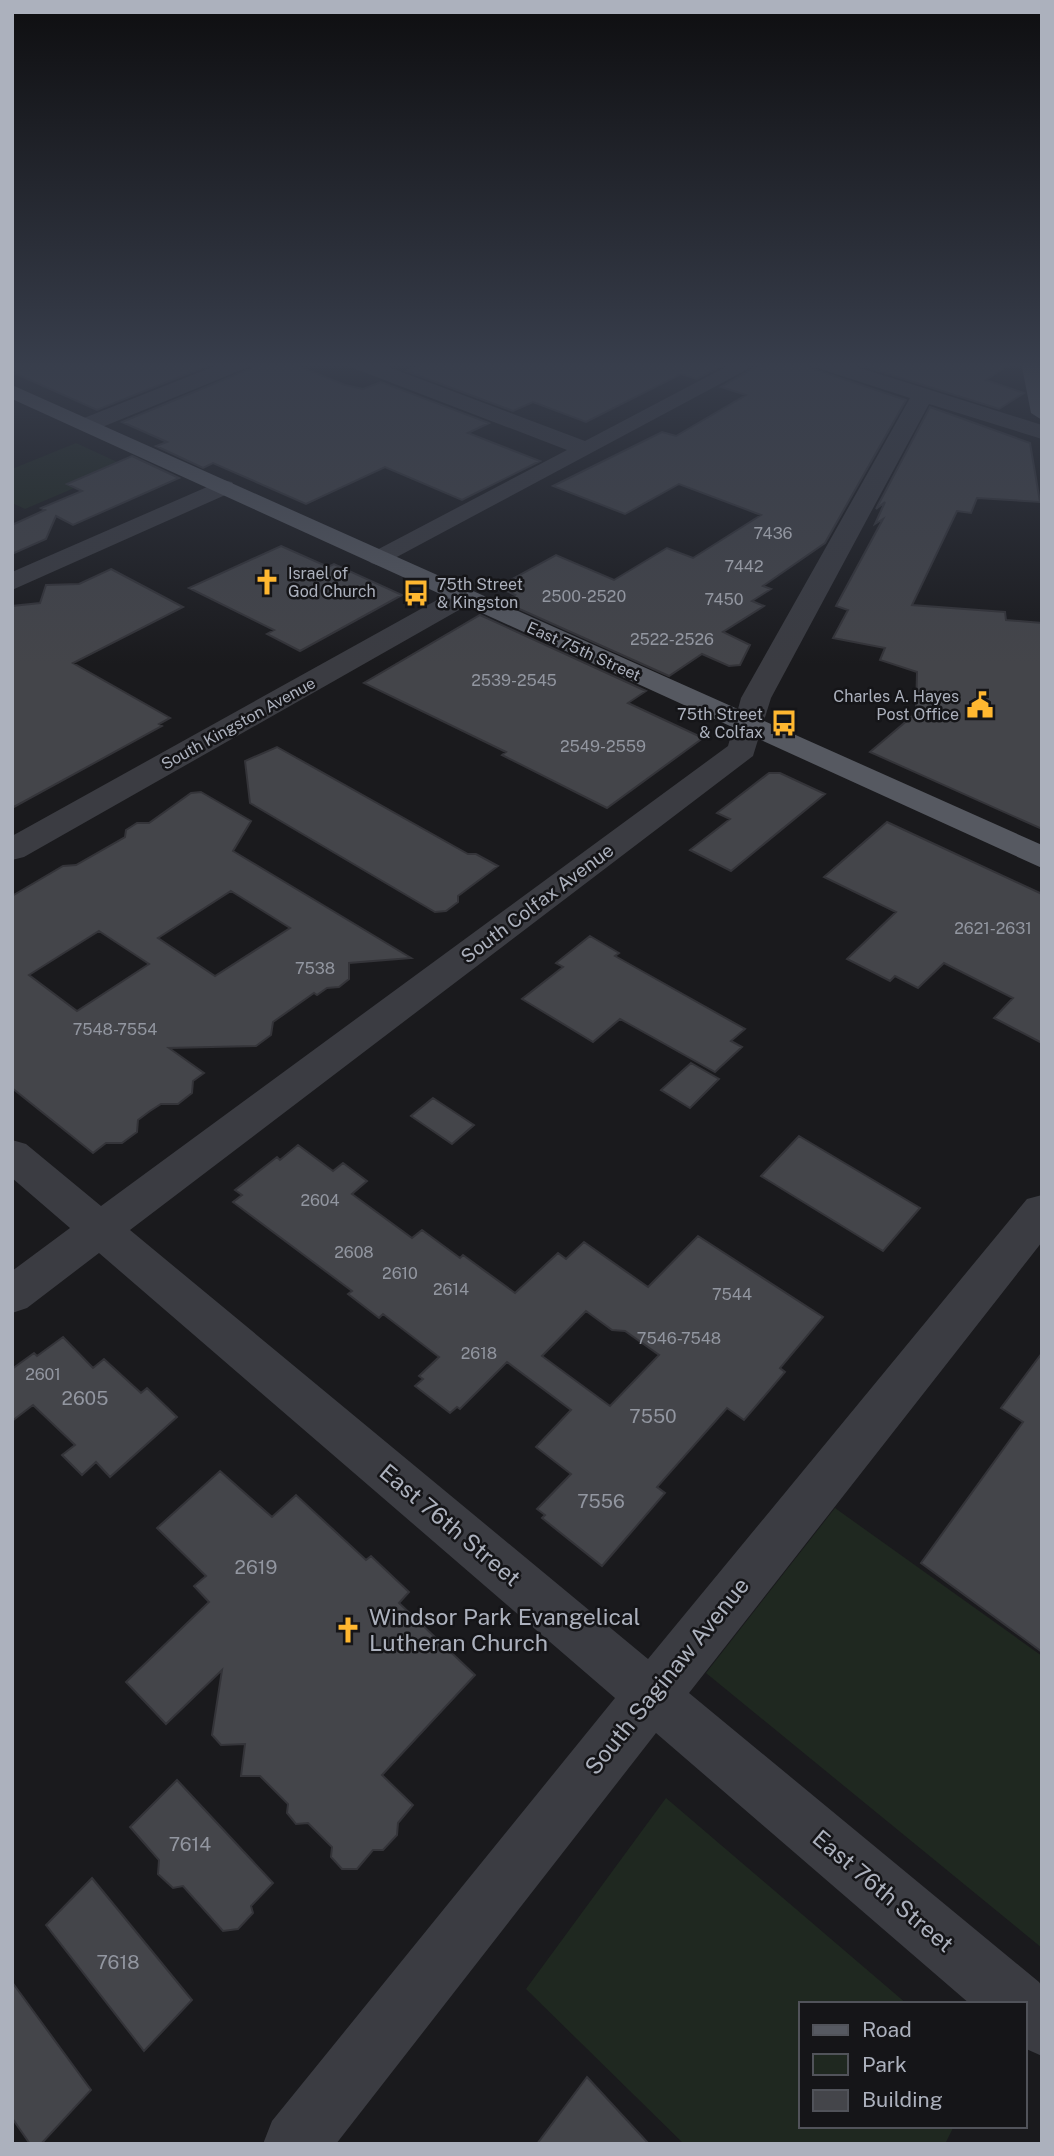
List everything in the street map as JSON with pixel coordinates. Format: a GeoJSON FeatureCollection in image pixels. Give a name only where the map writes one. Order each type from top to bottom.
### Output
{"type":"FeatureCollection","features":[{"type":"Feature","properties":{"kind":"main road","name":"East 75th Street"},"geometry":{"type":"LineString","coordinates":[[170,463],[1042,859]]}},
{"type":"Feature","properties":{"kind":"street"},"geometry":{"type":"LineString","coordinates":[[380,558],[560,463]]}},
{"type":"Feature","properties":{"kind":"street","name":"South Colfax Avenue"},"geometry":{"type":"LineString","coordinates":[[12,1295],[742,750],[756,698],[886,463]]}},
{"type":"Feature","properties":{"kind":"street"},"geometry":{"type":"LineString","coordinates":[[12,582],[223,487]]}},
{"type":"Feature","properties":{"kind":"street","name":"South Kingston Avenue"},"geometry":{"type":"LineString","coordinates":[[12,850],[464,596]]}},
{"type":"Feature","properties":{"kind":"street","name":"East 76th Street"},"geometry":{"type":"LineString","coordinates":[[12,1155],[1015,2002]]}},
{"type":"Feature","properties":{"kind":"street","name":"South Saginaw Avenue"},"geometry":{"type":"LineString","coordinates":[[295,2144],[616,1738],[1042,1211]]}},
{"type":"Feature","properties":{"kind":"street"},"geometry":{"type":"LineString","coordinates":[[1026,2012],[1042,2025]]}},
{"type":"Feature","properties":{"kind":"green space"},"geometry":{"type":"Polygon","coordinates":[[[28,463],[119,463],[126,466],[25,509],[12,503],[12,469],[28,463]]]}},
{"type":"Feature","properties":{"kind":"green space"},"geometry":{"type":"Polygon","coordinates":[[[835,1508],[1042,1656],[1042,1948],[706,1673],[835,1508]]]}},
{"type":"Feature","properties":{"kind":"green space"},"geometry":{"type":"Polygon","coordinates":[[[666,1798],[905,2002],[799,2002],[799,2128],[953,2128],[945,2144],[684,2144],[526,1989],[666,1798]]]}},
{"type":"Feature","properties":{"kind":"building"},"geometry":{"type":"Polygon","coordinates":[[[117,463],[146,463],[179,478],[73,525],[56,516],[46,539],[12,554],[12,525],[45,510],[41,508],[82,491],[67,484],[117,463]]]}},
{"type":"Feature","properties":{"kind":"building"},"geometry":{"type":"Polygon","coordinates":[[[191,463],[537,463],[462,500],[385,467],[306,504],[213,463],[203,468],[191,463]]]}},
{"type":"Feature","properties":{"kind":"building"},"geometry":{"type":"Polygon","coordinates":[[[600,463],[871,463],[825,543],[763,586],[771,589],[752,601],[764,606],[723,632],[750,645],[740,665],[729,666],[702,654],[669,676],[504,602],[515,595],[498,587],[556,555],[614,580],[667,548],[693,558],[761,515],[679,484],[625,514],[553,486],[600,463]]]}},
{"type":"Feature","properties":{"kind":"building"},"geometry":{"type":"Polygon","coordinates":[[[901,463],[1033,463],[1040,502],[977,498],[971,513],[957,511],[912,605],[1005,612],[1006,620],[1042,623],[1042,829],[870,752],[916,713],[917,672],[880,660],[885,648],[833,638],[848,610],[836,606],[883,519],[875,524],[885,502],[876,509],[901,463]]]}},
{"type":"Feature","properties":{"kind":"building"},"geometry":{"type":"Polygon","coordinates":[[[281,546],[328,567],[334,564],[402,595],[300,651],[267,634],[274,630],[189,588],[281,546]]]}},
{"type":"Feature","properties":{"kind":"building"},"geometry":{"type":"Polygon","coordinates":[[[111,569],[183,607],[73,663],[170,718],[159,724],[162,726],[12,808],[12,606],[40,603],[46,585],[79,584],[111,569]]]}},
{"type":"Feature","properties":{"kind":"building"},"geometry":{"type":"Polygon","coordinates":[[[480,615],[646,691],[628,703],[703,738],[607,808],[502,755],[506,752],[364,683],[480,615]]]}},
{"type":"Feature","properties":{"kind":"building"},"geometry":{"type":"Polygon","coordinates":[[[277,747],[468,854],[476,854],[498,866],[458,896],[458,902],[446,911],[435,912],[250,803],[245,761],[277,747]]]}},
{"type":"Feature","properties":{"kind":"building"},"geometry":{"type":"Polygon","coordinates":[[[769,773],[780,773],[825,794],[731,871],[690,850],[730,819],[717,813],[769,773]]]}},
{"type":"Feature","properties":{"kind":"building"},"geometry":{"type":"Polygon","coordinates":[[[201,792],[251,821],[233,851],[411,958],[349,963],[349,979],[339,987],[327,988],[317,995],[314,993],[273,1022],[271,1035],[256,1046],[169,1048],[204,1073],[193,1081],[192,1093],[178,1104],[161,1104],[138,1120],[137,1132],[122,1143],[106,1143],[93,1153],[12,1088],[12,896],[63,866],[76,865],[125,837],[126,830],[137,823],[149,823],[191,793],[201,792]],[[231,891],[158,938],[215,976],[290,928],[231,891]],[[99,931],[29,975],[77,1011],[149,964],[99,931]]]}},
{"type":"Feature","properties":{"kind":"building"},"geometry":{"type":"Polygon","coordinates":[[[887,822],[1042,894],[1042,1043],[994,1018],[1013,998],[944,963],[918,988],[895,976],[890,981],[847,959],[896,912],[824,877],[887,822]]]}},
{"type":"Feature","properties":{"kind":"building"},"geometry":{"type":"Polygon","coordinates":[[[590,936],[619,953],[615,956],[745,1029],[731,1041],[742,1047],[715,1072],[620,1019],[593,1042],[522,999],[563,967],[556,963],[590,936]]]}},
{"type":"Feature","properties":{"kind":"building"},"geometry":{"type":"Polygon","coordinates":[[[691,1063],[719,1079],[690,1108],[661,1090],[691,1063]]]}},
{"type":"Feature","properties":{"kind":"building"},"geometry":{"type":"Polygon","coordinates":[[[433,1098],[474,1125],[452,1144],[411,1116],[433,1098]]]}},
{"type":"Feature","properties":{"kind":"building"},"geometry":{"type":"Polygon","coordinates":[[[799,1136],[920,1208],[883,1251],[761,1176],[799,1136]]]}},
{"type":"Feature","properties":{"kind":"building"},"geometry":{"type":"Polygon","coordinates":[[[298,1145],[333,1171],[343,1163],[367,1181],[352,1194],[412,1238],[422,1230],[460,1258],[463,1255],[515,1293],[558,1253],[566,1259],[584,1242],[648,1287],[698,1236],[823,1317],[780,1368],[785,1372],[744,1420],[727,1408],[657,1487],[665,1493],[602,1566],[542,1518],[545,1515],[537,1509],[571,1474],[536,1447],[571,1410],[507,1362],[460,1409],[457,1407],[450,1413],[415,1386],[423,1379],[419,1376],[439,1357],[383,1314],[379,1318],[348,1294],[352,1291],[233,1202],[242,1195],[235,1190],[277,1157],[280,1160],[298,1145]],[[586,1311],[542,1356],[610,1406],[659,1355],[625,1331],[612,1330],[586,1311]]]}},
{"type":"Feature","properties":{"kind":"building"},"geometry":{"type":"Polygon","coordinates":[[[63,1337],[93,1368],[104,1359],[141,1393],[147,1388],[177,1417],[110,1477],[96,1462],[82,1475],[62,1455],[75,1445],[33,1405],[12,1421],[12,1369],[34,1353],[37,1356],[63,1337]]]}},
{"type":"Feature","properties":{"kind":"building"},"geometry":{"type":"Polygon","coordinates":[[[1042,1353],[1042,1652],[921,1563],[1023,1422],[1001,1408],[1042,1353]]]}},
{"type":"Feature","properties":{"kind":"building"},"geometry":{"type":"Polygon","coordinates":[[[220,1471],[272,1517],[296,1495],[366,1560],[371,1556],[409,1592],[399,1603],[475,1675],[382,1775],[413,1805],[398,1823],[397,1835],[383,1850],[373,1850],[357,1869],[342,1869],[331,1857],[332,1847],[308,1823],[296,1824],[287,1813],[288,1804],[260,1776],[241,1776],[245,1744],[221,1745],[212,1735],[222,1670],[166,1724],[126,1682],[209,1602],[194,1586],[206,1576],[157,1528],[220,1471]]]}},
{"type":"Feature","properties":{"kind":"building"},"geometry":{"type":"Polygon","coordinates":[[[177,1780],[273,1883],[251,1906],[253,1913],[238,1929],[223,1931],[183,1886],[173,1888],[158,1874],[159,1860],[130,1827],[177,1780]]]}},
{"type":"Feature","properties":{"kind":"building"},"geometry":{"type":"Polygon","coordinates":[[[92,1878],[192,2000],[144,2051],[46,1925],[92,1878]]]}},
{"type":"Feature","properties":{"kind":"building"},"geometry":{"type":"Polygon","coordinates":[[[12,1982],[91,2090],[41,2144],[30,2144],[12,2118],[12,1982]]]}},
{"type":"Feature","properties":{"kind":"building"},"geometry":{"type":"Polygon","coordinates":[[[587,2077],[649,2144],[537,2144],[587,2077]]]}},
{"type":"Feature","properties":{"kind":"place","name":"Israel of God Church"},"geometry":{"type":"Point","coordinates":[267,582]}},
{"type":"Feature","properties":{"kind":"place","name":"75th Street & Kingston"},"geometry":{"type":"Point","coordinates":[416,593]}},
{"type":"Feature","properties":{"kind":"place","name":"Charles A. Hayes Post Office"},"geometry":{"type":"Point","coordinates":[980,705]}},
{"type":"Feature","properties":{"kind":"place","name":"75th Street & Colfax"},"geometry":{"type":"Point","coordinates":[784,723]}},
{"type":"Feature","properties":{"kind":"place","name":"Windsor Park Evangelical Lutheran Church"},"geometry":{"type":"Point","coordinates":[348,1630]}}]}
